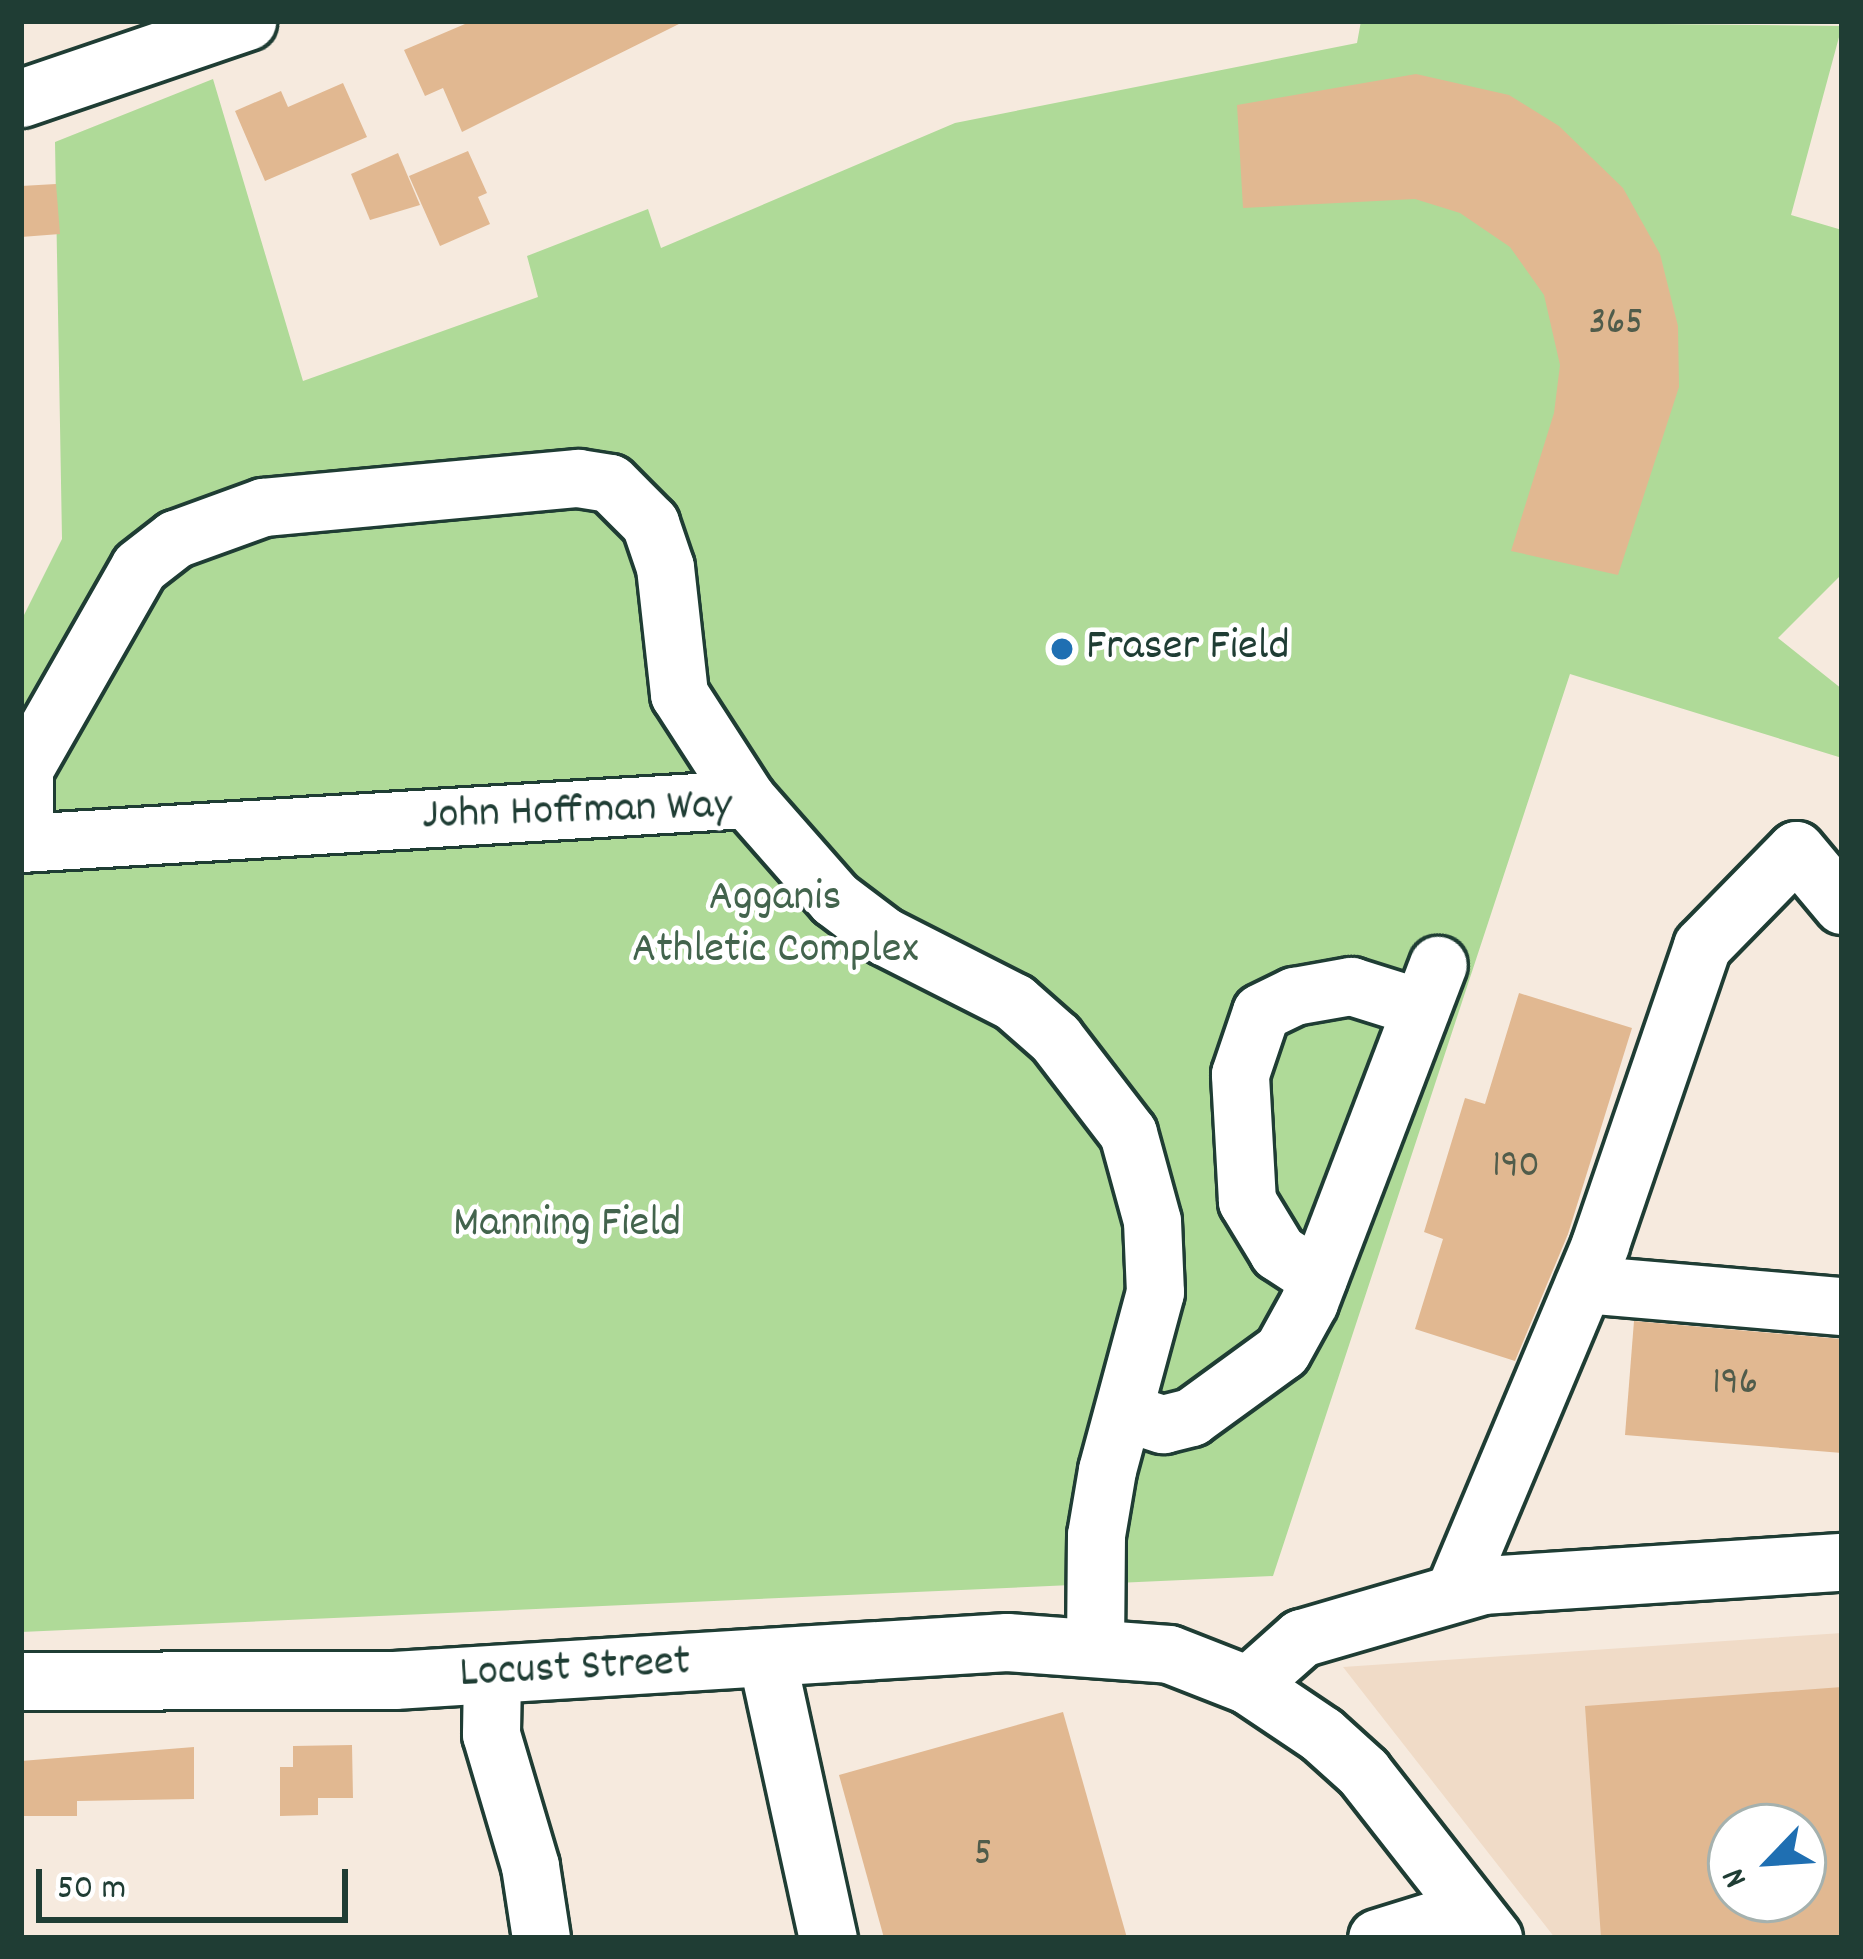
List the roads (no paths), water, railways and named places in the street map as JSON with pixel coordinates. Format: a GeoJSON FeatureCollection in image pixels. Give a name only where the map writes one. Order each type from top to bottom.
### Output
{"type":"FeatureCollection","features":[{"type":"Feature","properties":{"kind":"street"},"geometry":{"type":"LineString","coordinates":[[21,98],[247,21]]}},
{"type":"Feature","properties":{"kind":"street"},"geometry":{"type":"LineString","coordinates":[[22,843],[22,777],[139,567],[175,539],[263,507],[578,478],[610,483],[650,523],[665,567],[679,694],[747,799]]}},
{"type":"Feature","properties":{"kind":"street","name":"John Hoffman Way"},"geometry":{"type":"LineString","coordinates":[[22,843],[747,799],[835,898],[884,936],[1014,1003],[1055,1038],[1128,1132],[1150,1205],[1155,1292],[1096,1535],[1111,1647]]}},
{"type":"Feature","properties":{"kind":"street"},"geometry":{"type":"LineString","coordinates":[[1454,1592],[1584,1284],[1702,946],[1796,850],[1842,905]]}},
{"type":"Feature","properties":{"kind":"street"},"geometry":{"type":"LineString","coordinates":[[1125,1412],[1163,1424],[1237,1389],[1282,1351],[1318,1278],[1430,987],[1351,986],[1294,996],[1261,1012],[1240,1074],[1247,1201],[1278,1252],[1318,1278]]}},
{"type":"Feature","properties":{"kind":"street"},"geometry":{"type":"LineString","coordinates":[[1584,1284],[1842,1306]]}},
{"type":"Feature","properties":{"kind":"street"},"geometry":{"type":"LineString","coordinates":[[1248,1685],[1301,1638],[1454,1592],[1842,1562]]}},
{"type":"Feature","properties":{"kind":"street","name":"Locust Street"},"geometry":{"type":"LineString","coordinates":[[21,1681],[284,1684],[1007,1642],[1111,1647],[1209,1666],[1248,1685],[1363,1772],[1481,1923]]}},
{"type":"Feature","properties":{"kind":"street"},"geometry":{"type":"LineString","coordinates":[[767,1659],[827,1938]]}},
{"type":"Feature","properties":{"kind":"street"},"geometry":{"type":"LineString","coordinates":[[492,1675],[491,1734],[530,1866],[541,1938]]}},
{"type":"Feature","properties":{"kind":"street"},"geometry":{"type":"LineString","coordinates":[[1377,1938],[1481,1923]]}},
{"type":"Feature","properties":{"kind":"place","name":"Fraser Field"},"geometry":{"type":"Point","coordinates":[1062,649]}},
{"type":"Feature","properties":{"kind":"park label","name":"Agganis Athletic Complex"},"geometry":{"type":"Point","coordinates":[775,926]}},
{"type":"Feature","properties":{"kind":"park label","name":"Manning Field"},"geometry":{"type":"Point","coordinates":[567,1226]}}]}
